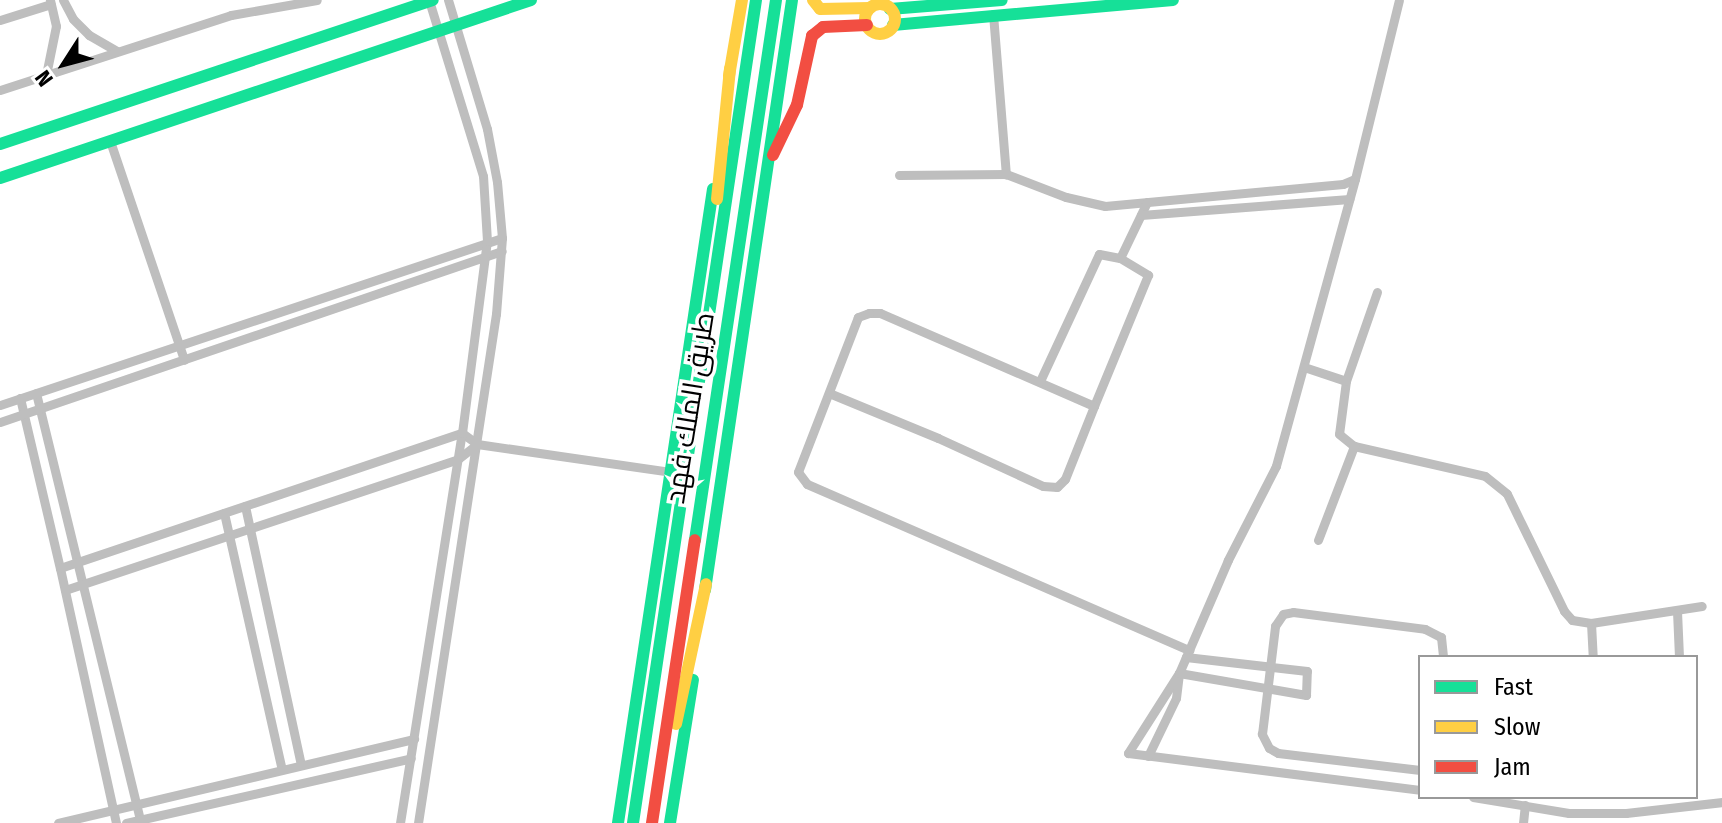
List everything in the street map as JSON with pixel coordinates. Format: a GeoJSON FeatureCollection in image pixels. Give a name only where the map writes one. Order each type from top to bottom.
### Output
{"type":"FeatureCollection","features":[{"type":"Feature","properties":{"kind":"main road"},"geometry":{"type":"LineString","coordinates":[[0,178],[531,0]]}},
{"type":"Feature","properties":{"kind":"main road"},"geometry":{"type":"LineString","coordinates":[[618,823],[742,0]]}},
{"type":"Feature","properties":{"kind":"main road","name":"طريق الملك فهد"},"geometry":{"type":"LineString","coordinates":[[633,823],[756,0]]}},
{"type":"Feature","properties":{"kind":"main road","name":"طريق الملك فهد"},"geometry":{"type":"LineString","coordinates":[[654,823],[776,0]]}},
{"type":"Feature","properties":{"kind":"main road"},"geometry":{"type":"LineString","coordinates":[[670,823],[792,0]]}},
{"type":"Feature","properties":{"kind":"main road"},"geometry":{"type":"LineString","coordinates":[[813,0],[820,9],[1002,0]]}},
{"type":"Feature","properties":{"kind":"main road"},"geometry":{"type":"LineString","coordinates":[[767,168],[797,105],[812,36],[823,27],[867,25],[879,34],[893,25],[1044,5],[1173,0]]}},
{"type":"Feature","properties":{"kind":"main road"},"geometry":{"type":"LineString","coordinates":[[0,144],[430,1]]}},
{"type":"Feature","properties":{"kind":"main road"},"geometry":{"type":"LineString","coordinates":[[867,25],[866,16],[879,5]]}},
{"type":"Feature","properties":{"kind":"main road"},"geometry":{"type":"LineString","coordinates":[[879,5],[893,25]]}},
{"type":"Feature","properties":{"kind":"main road"},"geometry":{"type":"LineString","coordinates":[[697,411],[730,69]]}},
{"type":"Feature","properties":{"kind":"main road"},"geometry":{"type":"LineString","coordinates":[[654,823],[706,584]]}},
{"type":"Feature","properties":{"kind":"street"},"geometry":{"type":"LineString","coordinates":[[63,0],[73,19],[89,35],[117,51]]}},
{"type":"Feature","properties":{"kind":"street"},"geometry":{"type":"LineString","coordinates":[[0,90],[231,15],[317,0]]}},
{"type":"Feature","properties":{"kind":"street"},"geometry":{"type":"LineString","coordinates":[[418,823],[477,444],[502,251],[497,182],[487,129],[448,0]]}},
{"type":"Feature","properties":{"kind":"street"},"geometry":{"type":"LineString","coordinates":[[1399,0],[1355,179],[1276,466],[1228,560],[1179,673],[1128,753],[1418,790]]}},
{"type":"Feature","properties":{"kind":"street"},"geometry":{"type":"LineString","coordinates":[[400,823],[462,433],[487,241],[483,176],[436,30],[430,1]]}},
{"type":"Feature","properties":{"kind":"street"},"geometry":{"type":"LineString","coordinates":[[0,20],[50,2],[56,26],[46,75]]}},
{"type":"Feature","properties":{"kind":"street"},"geometry":{"type":"LineString","coordinates":[[993,14],[1006,174]]}},
{"type":"Feature","properties":{"kind":"street"},"geometry":{"type":"LineString","coordinates":[[110,141],[184,360]]}},
{"type":"Feature","properties":{"kind":"street"},"geometry":{"type":"LineString","coordinates":[[899,175],[1006,174],[1066,197],[1105,206],[1343,184],[1355,179]]}},
{"type":"Feature","properties":{"kind":"street"},"geometry":{"type":"LineString","coordinates":[[1141,215],[1349,199]]}},
{"type":"Feature","properties":{"kind":"street"},"geometry":{"type":"LineString","coordinates":[[1120,258],[1147,202]]}},
{"type":"Feature","properties":{"kind":"street"},"geometry":{"type":"LineString","coordinates":[[0,405],[502,238]]}},
{"type":"Feature","properties":{"kind":"street"},"geometry":{"type":"LineString","coordinates":[[0,422],[502,251]]}},
{"type":"Feature","properties":{"kind":"street"},"geometry":{"type":"LineString","coordinates":[[829,393],[1043,486],[1057,487],[1065,479],[1148,275],[1120,258],[1099,254],[1040,381]]}},
{"type":"Feature","properties":{"kind":"street"},"geometry":{"type":"LineString","coordinates":[[1377,292],[1346,381],[1339,434],[1354,446],[1485,476],[1507,494],[1564,611],[1572,620],[1591,623],[1702,606]]}},
{"type":"Feature","properties":{"kind":"street"},"geometry":{"type":"LineString","coordinates":[[1094,406],[880,313],[869,313],[858,317],[798,472],[807,484],[1187,654],[1307,671],[1306,695],[1179,673]]}},
{"type":"Feature","properties":{"kind":"street"},"geometry":{"type":"LineString","coordinates":[[1304,367],[1346,381]]}},
{"type":"Feature","properties":{"kind":"street"},"geometry":{"type":"LineString","coordinates":[[36,393],[140,820]]}},
{"type":"Feature","properties":{"kind":"street"},"geometry":{"type":"LineString","coordinates":[[20,398],[116,823]]}},
{"type":"Feature","properties":{"kind":"street"},"geometry":{"type":"LineString","coordinates":[[462,433],[477,444],[672,472]]}},
{"type":"Feature","properties":{"kind":"street"},"geometry":{"type":"LineString","coordinates":[[60,568],[462,433]]}},
{"type":"Feature","properties":{"kind":"street"},"geometry":{"type":"LineString","coordinates":[[65,590],[458,459],[477,444]]}},
{"type":"Feature","properties":{"kind":"street"},"geometry":{"type":"LineString","coordinates":[[1318,540],[1354,446]]}},
{"type":"Feature","properties":{"kind":"street"},"geometry":{"type":"LineString","coordinates":[[245,506],[301,765]]}},
{"type":"Feature","properties":{"kind":"street"},"geometry":{"type":"LineString","coordinates":[[224,513],[282,770]]}},
{"type":"Feature","properties":{"kind":"street"},"geometry":{"type":"LineString","coordinates":[[1677,611],[1679,655]]}},
{"type":"Feature","properties":{"kind":"street"},"geometry":{"type":"LineString","coordinates":[[1418,770],[1278,753],[1269,748],[1262,734],[1275,626],[1283,614],[1293,612],[1425,629],[1441,637],[1443,655]]}},
{"type":"Feature","properties":{"kind":"street"},"geometry":{"type":"LineString","coordinates":[[1591,623],[1593,655]]}},
{"type":"Feature","properties":{"kind":"street"},"geometry":{"type":"LineString","coordinates":[[1148,756],[1176,698],[1179,673]]}},
{"type":"Feature","properties":{"kind":"street"},"geometry":{"type":"LineString","coordinates":[[58,823],[414,739]]}},
{"type":"Feature","properties":{"kind":"street"},"geometry":{"type":"LineString","coordinates":[[126,823],[411,758]]}},
{"type":"Feature","properties":{"kind":"street"},"geometry":{"type":"LineString","coordinates":[[1486,799],[1569,813],[1626,813],[1722,802]]}},
{"type":"Feature","properties":{"kind":"street"},"geometry":{"type":"LineString","coordinates":[[1523,823],[1525,805]]}},
{"type":"Feature","properties":{"kind":"traffic: fast"},"geometry":{"type":"LineString","coordinates":[[0,144],[433,0]]}},
{"type":"Feature","properties":{"kind":"traffic: fast"},"geometry":{"type":"LineString","coordinates":[[0,178],[531,0]]}},
{"type":"Feature","properties":{"kind":"traffic: fast"},"geometry":{"type":"LineString","coordinates":[[633,823],[756,0]]}},
{"type":"Feature","properties":{"kind":"traffic: fast"},"geometry":{"type":"LineString","coordinates":[[695,540],[776,0]]}},
{"type":"Feature","properties":{"kind":"traffic: fast"},"geometry":{"type":"LineString","coordinates":[[705,590],[792,0]]}},
{"type":"Feature","properties":{"kind":"traffic: fast"},"geometry":{"type":"LineString","coordinates":[[890,9],[1002,0]]}},
{"type":"Feature","properties":{"kind":"traffic: fast"},"geometry":{"type":"LineString","coordinates":[[893,25],[1173,0]]}},
{"type":"Feature","properties":{"kind":"traffic: fast"},"geometry":{"type":"LineString","coordinates":[[618,823],[713,189]]}},
{"type":"Feature","properties":{"kind":"traffic: fast"},"geometry":{"type":"LineString","coordinates":[[670,823],[693,680]]}},
{"type":"Feature","properties":{"kind":"traffic: slow"},"geometry":{"type":"LineString","coordinates":[[729,76],[742,0]]}},
{"type":"Feature","properties":{"kind":"traffic: slow"},"geometry":{"type":"LineString","coordinates":[[813,0],[820,9],[870,8]]}},
{"type":"Feature","properties":{"kind":"traffic: slow"},"geometry":{"type":"LineString","coordinates":[[880,4],[890,9],[895,19],[890,29],[880,34],[870,29],[865,19],[870,9],[880,4]]}},
{"type":"Feature","properties":{"kind":"traffic: slow"},"geometry":{"type":"LineString","coordinates":[[717,199],[730,69]]}},
{"type":"Feature","properties":{"kind":"traffic: slow"},"geometry":{"type":"LineString","coordinates":[[676,724],[706,584]]}},
{"type":"Feature","properties":{"kind":"traffic: jam"},"geometry":{"type":"LineString","coordinates":[[773,155],[797,105],[812,36],[823,27],[867,25]]}},
{"type":"Feature","properties":{"kind":"traffic: jam"},"geometry":{"type":"LineString","coordinates":[[652,823],[695,540]]}}]}
